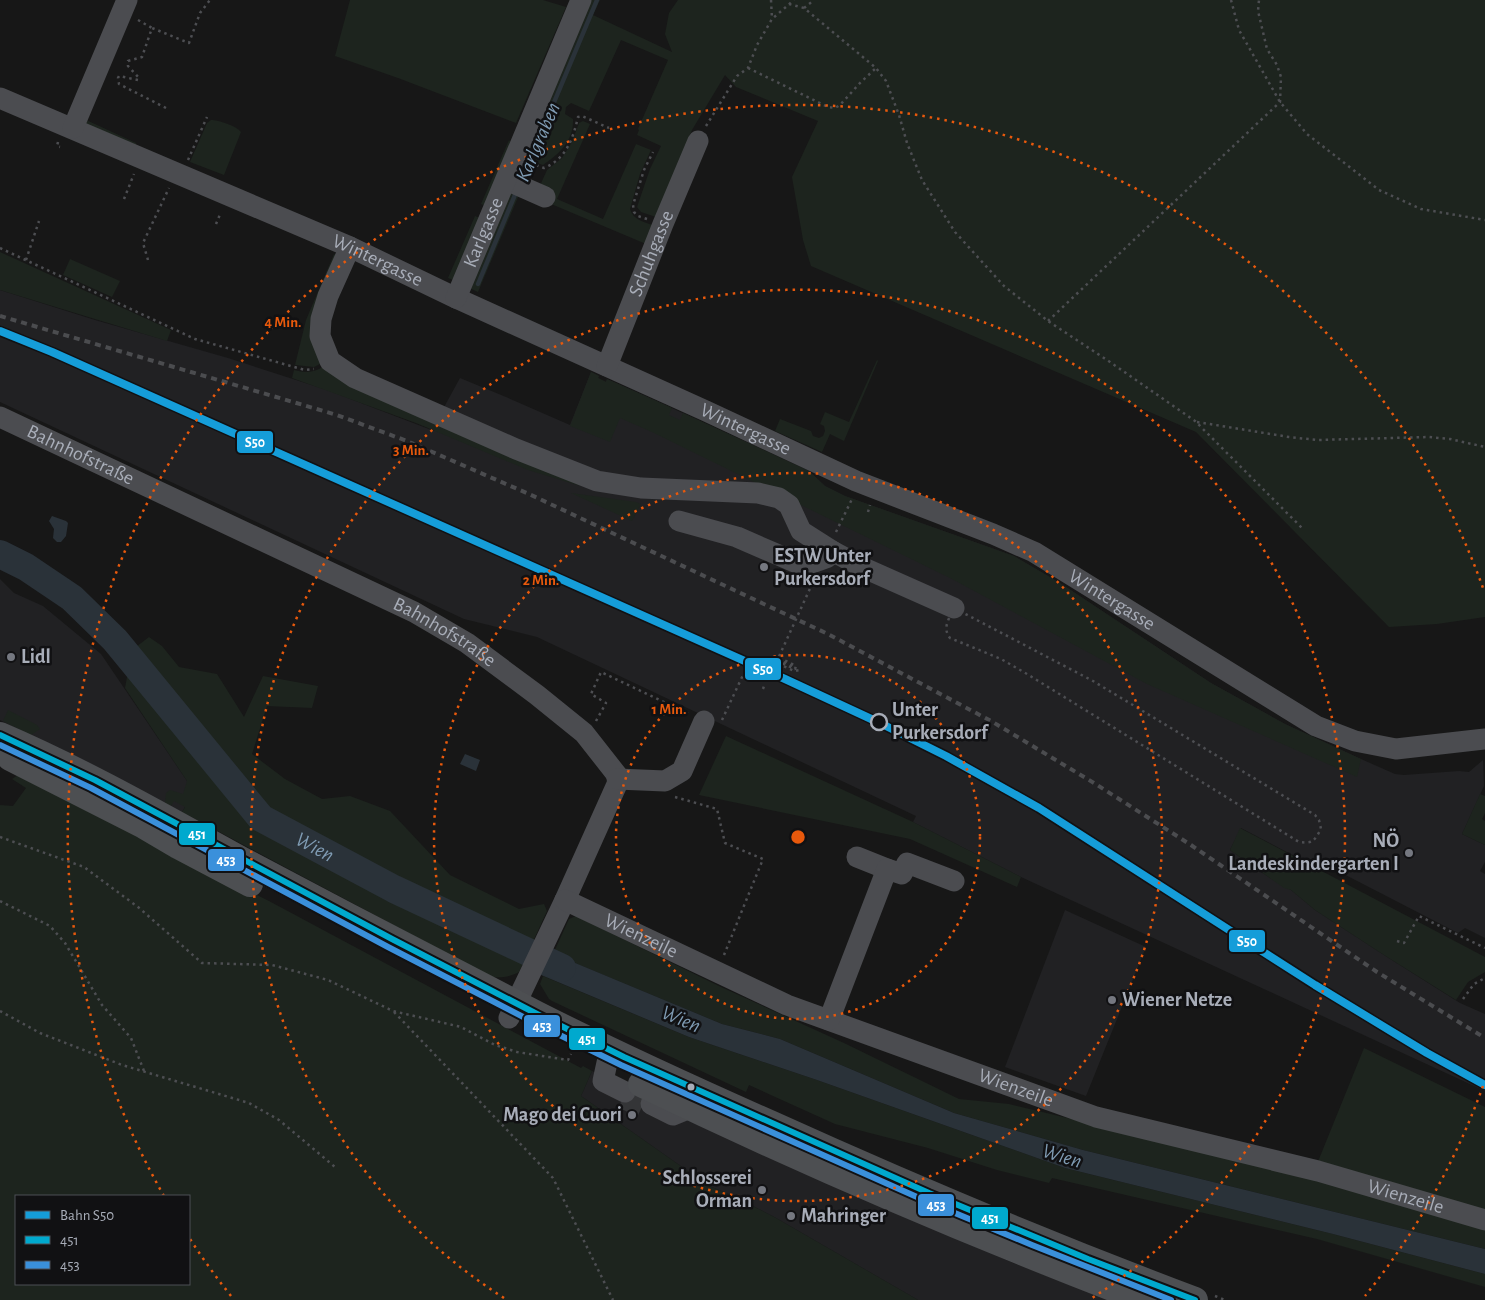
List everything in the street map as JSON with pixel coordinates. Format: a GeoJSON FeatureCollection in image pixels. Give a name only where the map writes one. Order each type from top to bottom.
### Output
{"type":"FeatureCollection","features":[{"type":"Feature","properties":{"kind":"main road"},"geometry":{"type":"LineString","coordinates":[[0,735],[58,761],[154,810],[390,939],[606,1066]]}},
{"type":"Feature","properties":{"kind":"main road"},"geometry":{"type":"LineString","coordinates":[[0,753],[144,826],[248,883],[513,1010],[573,1050],[606,1066],[916,1209],[1143,1300]]}},
{"type":"Feature","properties":{"kind":"main road"},"geometry":{"type":"LineString","coordinates":[[689,1105],[952,1203],[1195,1300]]}},
{"type":"Feature","properties":{"kind":"street","name":"Karlgasse"},"geometry":{"type":"LineString","coordinates":[[456,298],[514,184],[581,0]]}},
{"type":"Feature","properties":{"kind":"street"},"geometry":{"type":"LineString","coordinates":[[73,128],[129,8]]}},
{"type":"Feature","properties":{"kind":"street","name":"Wintergasse"},"geometry":{"type":"LineString","coordinates":[[0,98],[350,247],[456,298],[856,481],[993,534],[1034,552],[1316,726],[1355,741],[1396,749],[1485,739]]}},
{"type":"Feature","properties":{"kind":"street","name":"Schuhgasse"},"geometry":{"type":"LineString","coordinates":[[607,366],[663,224],[698,142]]}},
{"type":"Feature","properties":{"kind":"street"},"geometry":{"type":"LineString","coordinates":[[514,184],[545,198]]}},
{"type":"Feature","properties":{"kind":"street"},"geometry":{"type":"LineString","coordinates":[[350,247],[328,296],[321,319],[320,336],[330,361],[355,378],[516,449],[597,480],[641,488],[758,493],[779,498],[789,505],[801,531],[954,608]]}},
{"type":"Feature","properties":{"kind":"street","name":"Bahnhofstraße"},"geometry":{"type":"LineString","coordinates":[[0,417],[414,612],[467,642],[584,733],[617,775],[617,779]]}},
{"type":"Feature","properties":{"kind":"street"},"geometry":{"type":"LineString","coordinates":[[680,521],[738,537],[804,566],[826,558],[833,546]]}},
{"type":"Feature","properties":{"kind":"street"},"geometry":{"type":"LineString","coordinates":[[513,1010],[615,791],[617,779],[665,781],[682,771],[704,721]]}},
{"type":"Feature","properties":{"kind":"street"},"geometry":{"type":"LineString","coordinates":[[857,857],[902,874],[906,863],[954,881]]}},
{"type":"Feature","properties":{"kind":"street"},"geometry":{"type":"LineString","coordinates":[[828,1020],[887,869]]}},
{"type":"Feature","properties":{"kind":"street","name":"Wienzeile"},"geometry":{"type":"LineString","coordinates":[[560,909],[717,972],[787,1005],[1096,1117],[1318,1172],[1485,1220]]}},
{"type":"Feature","properties":{"kind":"street"},"geometry":{"type":"LineString","coordinates":[[606,1066],[624,1095]]}},
{"type":"Feature","properties":{"kind":"street"},"geometry":{"type":"LineString","coordinates":[[650,1107],[689,1105]]}},
{"type":"Feature","properties":{"kind":"path"},"geometry":{"type":"LineString","coordinates":[[129,8],[152,28],[188,43],[196,22],[210,0]]}},
{"type":"Feature","properties":{"kind":"path"},"geometry":{"type":"LineString","coordinates":[[771,0],[772,19]]}},
{"type":"Feature","properties":{"kind":"path"},"geometry":{"type":"LineString","coordinates":[[698,142],[714,111],[737,76],[748,68],[757,45],[772,19],[794,0]]}},
{"type":"Feature","properties":{"kind":"path"},"geometry":{"type":"LineString","coordinates":[[804,8],[814,0]]}},
{"type":"Feature","properties":{"kind":"path"},"geometry":{"type":"LineString","coordinates":[[1231,0],[1239,30],[1280,102],[1307,134],[1379,190],[1420,209],[1485,220]]}},
{"type":"Feature","properties":{"kind":"path"},"geometry":{"type":"LineString","coordinates":[[1048,322],[1280,102],[1281,77],[1277,64],[1267,49],[1258,10],[1259,0]]}},
{"type":"Feature","properties":{"kind":"path"},"geometry":{"type":"LineString","coordinates":[[789,4],[804,8],[876,68],[886,81],[922,180],[955,232],[1004,286],[1048,322],[1195,421],[1304,530]]}},
{"type":"Feature","properties":{"kind":"path"},"geometry":{"type":"LineString","coordinates":[[152,28],[142,57],[128,61],[128,66],[137,75],[138,80],[120,76],[118,78],[119,84],[166,108]]}},
{"type":"Feature","properties":{"kind":"path"},"geometry":{"type":"LineString","coordinates":[[748,68],[828,107],[835,108],[876,68]]}},
{"type":"Feature","properties":{"kind":"path"},"geometry":{"type":"LineString","coordinates":[[531,164],[544,168],[565,153],[574,136],[578,117],[582,116],[608,128]]}},
{"type":"Feature","properties":{"kind":"path"},"geometry":{"type":"LineString","coordinates":[[186,164],[207,117]]}},
{"type":"Feature","properties":{"kind":"path"},"geometry":{"type":"LineString","coordinates":[[653,152],[644,170],[633,206],[634,212],[638,216],[655,221]]}},
{"type":"Feature","properties":{"kind":"path"},"geometry":{"type":"LineString","coordinates":[[124,199],[133,176]]}},
{"type":"Feature","properties":{"kind":"path"},"geometry":{"type":"LineString","coordinates":[[148,260],[143,243],[172,180]]}},
{"type":"Feature","properties":{"kind":"path"},"geometry":{"type":"LineString","coordinates":[[216,224],[222,211]]}},
{"type":"Feature","properties":{"kind":"path"},"geometry":{"type":"LineString","coordinates":[[26,260],[39,221]]}},
{"type":"Feature","properties":{"kind":"path"},"geometry":{"type":"LineString","coordinates":[[0,248],[195,339],[305,370],[315,369],[330,361]]}},
{"type":"Feature","properties":{"kind":"path"},"geometry":{"type":"LineString","coordinates":[[1195,421],[1317,440],[1429,437],[1484,446]]}},
{"type":"Feature","properties":{"kind":"path"},"geometry":{"type":"LineString","coordinates":[[833,546],[854,495]]}},
{"type":"Feature","properties":{"kind":"path"},"geometry":{"type":"LineString","coordinates":[[771,674],[816,576]]}},
{"type":"Feature","properties":{"kind":"path"},"geometry":{"type":"LineString","coordinates":[[954,608],[1093,681],[1315,815],[1321,829],[1314,840],[1308,844],[1299,842],[1027,674],[1001,659],[950,638],[945,628],[954,608]]}},
{"type":"Feature","properties":{"kind":"path"},"geometry":{"type":"LineString","coordinates":[[778,659],[772,657],[779,660],[786,664],[794,667],[801,670],[794,671],[781,665],[783,662],[784,660],[796,666],[794,669],[786,665],[778,659]]}},
{"type":"Feature","properties":{"kind":"path"},"geometry":{"type":"LineString","coordinates":[[584,733],[598,720],[606,703],[591,694],[601,672],[718,728],[743,675],[747,678]]}},
{"type":"Feature","properties":{"kind":"path"},"geometry":{"type":"LineString","coordinates":[[763,689],[765,683]]}},
{"type":"Feature","properties":{"kind":"path"},"geometry":{"type":"LineString","coordinates":[[670,796],[717,809],[725,843],[763,859],[717,972]]}},
{"type":"Feature","properties":{"kind":"path"},"geometry":{"type":"LineString","coordinates":[[0,837],[84,867],[138,907],[202,963],[272,965],[328,980],[393,1011],[461,1028],[495,1045],[517,1052],[568,1060],[573,1050]]}},
{"type":"Feature","properties":{"kind":"path"},"geometry":{"type":"LineString","coordinates":[[0,901],[50,926],[65,944],[102,1005],[131,1038],[144,1071]]}},
{"type":"Feature","properties":{"kind":"path"},"geometry":{"type":"LineString","coordinates":[[1397,942],[1404,943],[1419,916],[1485,948]]}},
{"type":"Feature","properties":{"kind":"path"},"geometry":{"type":"LineString","coordinates":[[1463,999],[1474,984],[1485,978]]}},
{"type":"Feature","properties":{"kind":"path"},"geometry":{"type":"LineString","coordinates":[[0,1011],[40,1033],[122,1065],[249,1103],[279,1120],[335,1167]]}},
{"type":"Feature","properties":{"kind":"path"},"geometry":{"type":"LineString","coordinates":[[393,1011],[553,1178],[613,1300]]}},
{"type":"Feature","properties":{"kind":"shaded area"},"geometry":{"type":"Polygon","coordinates":[[[350,0],[543,0],[566,7],[516,123],[335,56],[350,0]]]}},
{"type":"Feature","properties":{"kind":"shaded area"},"geometry":{"type":"Polygon","coordinates":[[[587,0],[600,0],[593,15],[672,52],[665,34],[669,13],[678,0],[1485,0],[1485,617],[1437,624],[1389,627],[1196,432],[811,266],[803,240],[792,177],[818,121],[736,87],[725,75],[692,130],[656,217],[641,212],[637,207],[650,169],[661,146],[637,135],[668,60],[621,40],[589,111],[571,103],[566,107],[565,114],[573,119],[573,127],[565,146],[543,165],[523,158],[526,145],[532,146],[587,0]]]}},
{"type":"Feature","properties":{"kind":"shaded area"},"geometry":{"type":"Polygon","coordinates":[[[84,119],[136,143],[136,145],[86,124],[84,119]]]}},
{"type":"Feature","properties":{"kind":"shaded area"},"geometry":{"type":"Polygon","coordinates":[[[211,120],[227,124],[241,132],[224,175],[190,162],[207,123],[211,120]]]}},
{"type":"Feature","properties":{"kind":"shaded area"},"geometry":{"type":"Polygon","coordinates":[[[583,121],[590,124],[557,199],[603,219],[636,144],[651,150],[640,174],[630,209],[636,218],[653,225],[646,244],[544,201],[538,190],[547,170],[562,158],[572,142],[579,123],[583,121]]]}},
{"type":"Feature","properties":{"kind":"shaded area"},"geometry":{"type":"Polygon","coordinates":[[[509,140],[513,145],[488,207],[481,204],[509,140]]]}},
{"type":"Feature","properties":{"kind":"shaded area"},"geometry":{"type":"Polygon","coordinates":[[[509,187],[521,190],[478,292],[467,287],[509,187]]]}},
{"type":"Feature","properties":{"kind":"shaded area"},"geometry":{"type":"Polygon","coordinates":[[[475,216],[483,219],[456,281],[448,278],[475,216]]]}},
{"type":"Feature","properties":{"kind":"shaded area"},"geometry":{"type":"Polygon","coordinates":[[[0,252],[171,330],[167,341],[0,290],[0,252]]]}},
{"type":"Feature","properties":{"kind":"shaded area"},"geometry":{"type":"Polygon","coordinates":[[[334,254],[338,256],[322,363],[314,367],[295,365],[306,320],[334,254]]]}},
{"type":"Feature","properties":{"kind":"shaded area"},"geometry":{"type":"Polygon","coordinates":[[[70,259],[120,281],[112,297],[63,275],[70,259]]]}},
{"type":"Feature","properties":{"kind":"shaded area"},"geometry":{"type":"Polygon","coordinates":[[[0,290],[95,320],[228,358],[327,390],[434,431],[443,409],[460,378],[570,425],[591,372],[606,382],[607,379],[809,471],[825,486],[845,496],[1014,556],[1060,583],[1211,683],[1285,724],[1395,774],[1469,772],[1483,760],[1484,786],[1462,834],[1485,845],[1485,862],[1480,871],[1485,874],[1485,938],[1465,928],[1458,933],[1332,868],[1319,869],[1241,828],[1230,850],[1291,890],[1315,910],[1384,955],[1460,1003],[1485,1014],[1485,1091],[1021,877],[913,822],[916,816],[537,637],[464,619],[0,402],[0,290]]]}},
{"type":"Feature","properties":{"kind":"shaded area"},"geometry":{"type":"Polygon","coordinates":[[[877,360],[844,441],[830,434],[822,452],[775,431],[780,419],[811,431],[813,436],[819,438],[823,436],[825,431],[824,426],[820,424],[825,412],[849,422],[877,360]]]}},
{"type":"Feature","properties":{"kind":"shaded area"},"geometry":{"type":"Polygon","coordinates":[[[324,366],[616,493],[577,485],[528,470],[416,423],[292,378],[294,370],[310,372],[324,366]]]}},
{"type":"Feature","properties":{"kind":"shaded area"},"geometry":{"type":"Polygon","coordinates":[[[591,372],[606,382],[607,379],[672,408],[669,415],[680,420],[683,413],[809,471],[825,486],[845,496],[1014,556],[1060,583],[1211,683],[1285,724],[1361,759],[1357,777],[1147,684],[952,579],[652,432],[620,418],[610,442],[570,426],[591,372]]]}},
{"type":"Feature","properties":{"kind":"shaded area"},"geometry":{"type":"Polygon","coordinates":[[[571,493],[636,502],[641,504],[632,521],[571,493]]]}},
{"type":"Feature","properties":{"kind":"shaded area","name":"Lidl"},"geometry":{"type":"Polygon","coordinates":[[[0,579],[14,593],[43,606],[101,654],[187,781],[193,793],[182,812],[0,720],[0,579]]]}},
{"type":"Feature","properties":{"kind":"shaded area"},"geometry":{"type":"Polygon","coordinates":[[[149,637],[162,646],[179,667],[217,674],[244,717],[263,676],[318,686],[312,708],[267,706],[252,754],[285,779],[322,799],[350,796],[390,811],[450,875],[519,909],[544,904],[547,911],[519,972],[505,977],[491,977],[182,812],[185,807],[174,801],[171,806],[165,803],[166,793],[170,790],[183,794],[187,781],[125,688],[132,650],[149,637]]]}},
{"type":"Feature","properties":{"kind":"shaded area"},"geometry":{"type":"Polygon","coordinates":[[[8,710],[37,725],[40,729],[31,735],[3,721],[8,710]]]}},
{"type":"Feature","properties":{"kind":"shaded area"},"geometry":{"type":"Polygon","coordinates":[[[726,736],[913,822],[1021,877],[1017,887],[910,839],[699,795],[726,736]]]}},
{"type":"Feature","properties":{"kind":"shaded area"},"geometry":{"type":"Polygon","coordinates":[[[18,775],[269,901],[581,1068],[583,1066],[592,1071],[581,1096],[709,1186],[776,1218],[918,1300],[0,1300],[0,805],[13,806],[26,788],[12,779],[18,775]]]}},
{"type":"Feature","properties":{"kind":"shaded area"},"geometry":{"type":"Polygon","coordinates":[[[1480,794],[1485,796],[1485,813],[1482,819],[1485,821],[1485,845],[1462,834],[1480,794]]]}},
{"type":"Feature","properties":{"kind":"shaded area"},"geometry":{"type":"Polygon","coordinates":[[[1240,828],[1485,957],[1485,972],[1468,982],[1456,1000],[1315,910],[1291,890],[1284,888],[1230,850],[1240,828]]]}},
{"type":"Feature","properties":{"kind":"shaded area"},"geometry":{"type":"Polygon","coordinates":[[[1065,910],[1146,947],[1086,1096],[1005,1067],[1065,910]]]}},
{"type":"Feature","properties":{"kind":"shaded area"},"geometry":{"type":"Polygon","coordinates":[[[576,916],[721,987],[844,1043],[959,1099],[1009,1104],[1168,1142],[1485,1226],[1485,1249],[1083,1150],[954,1113],[780,1039],[722,1024],[553,954],[569,919],[576,916]]]}},
{"type":"Feature","properties":{"kind":"shaded area"},"geometry":{"type":"Polygon","coordinates":[[[543,976],[689,1037],[817,1080],[1065,1168],[1333,1234],[1485,1274],[1485,1287],[1317,1239],[1052,1178],[1049,1183],[997,1170],[928,1148],[835,1124],[749,1085],[746,1092],[552,1001],[540,984],[543,976]]]}},
{"type":"Feature","properties":{"kind":"shaded area"},"geometry":{"type":"Polygon","coordinates":[[[1364,1048],[1485,1107],[1485,1213],[1317,1164],[1364,1048]]]}},
{"type":"Feature","properties":{"kind":"shaded area"},"geometry":{"type":"Polygon","coordinates":[[[592,1071],[707,1126],[1011,1262],[1109,1300],[918,1300],[776,1218],[709,1186],[581,1096],[592,1071]]]}},
{"type":"Feature","properties":{"kind":"water"},"geometry":{"type":"Polygon","coordinates":[[[52,516],[68,523],[66,536],[61,542],[57,542],[53,538],[54,529],[49,521],[52,516]]]}},
{"type":"Feature","properties":{"kind":"water"},"geometry":{"type":"Polygon","coordinates":[[[465,754],[480,760],[476,771],[460,764],[465,754]]]}},
{"type":"Feature","properties":{"kind":"water"},"geometry":{"type":"Polygon","coordinates":[[[544,950],[722,1024],[780,1039],[954,1113],[1083,1150],[1485,1249],[1485,1274],[1333,1234],[1065,1168],[817,1080],[689,1037],[534,972],[544,950]]]}},
{"type":"Feature","properties":{"kind":"waterway","name":"Karlgraben"},"geometry":{"type":"LineString","coordinates":[[521,181],[597,0]]}},
{"type":"Feature","properties":{"kind":"waterway","name":"Karlgraben"},"geometry":{"type":"LineString","coordinates":[[478,284],[517,190]]}},
{"type":"Feature","properties":{"kind":"waterway","name":"Wien"},"geometry":{"type":"LineString","coordinates":[[0,554],[26,567],[72,598],[115,640],[261,818],[394,889],[562,968]]}},
{"type":"Feature","properties":{"kind":"tunnel"},"geometry":{"type":"LineString","coordinates":[[623,1098],[648,1110]]}},
{"type":"Feature","properties":{"kind":"railway"},"geometry":{"type":"LineString","coordinates":[[0,316],[337,415],[407,441],[529,494],[828,634],[991,721],[1094,783],[1191,845],[1377,972],[1485,1038]]}},
{"type":"Feature","properties":{"kind":"rail line","name":"S50"},"geometry":{"type":"LineString","coordinates":[[0,331],[52,352],[785,679],[946,756],[1039,808],[1315,985],[1427,1053],[1485,1085]]}},
{"type":"Feature","properties":{"kind":"transit line","name":"451"},"geometry":{"type":"LineString","coordinates":[[0,735],[95,780],[392,939],[624,1057],[929,1193],[1088,1259],[1195,1300]]}},
{"type":"Feature","properties":{"kind":"transit line","name":"453"},"geometry":{"type":"LineString","coordinates":[[0,745],[91,788],[388,947],[621,1065],[926,1201],[1171,1300]]}},
{"type":"Feature","properties":{"kind":"place","name":"ESTW Unter Purkersdorf"},"geometry":{"type":"Point","coordinates":[764,567]}},
{"type":"Feature","properties":{"kind":"place","name":"Lidl"},"geometry":{"type":"Point","coordinates":[11,657]}},
{"type":"Feature","properties":{"kind":"place","name":"Unter Purkersdorf"},"geometry":{"type":"Point","coordinates":[879,722]}},
{"type":"Feature","properties":{"kind":"place","name":"NÖ Landeskindergarten I"},"geometry":{"type":"Point","coordinates":[1409,853]}},
{"type":"Feature","properties":{"kind":"place","name":"Wiener Netze"},"geometry":{"type":"Point","coordinates":[1112,1000]}},
{"type":"Feature","properties":{"kind":"place","name":"Mago dei Cuori"},"geometry":{"type":"Point","coordinates":[632,1115]}},
{"type":"Feature","properties":{"kind":"place","name":"Schlosserei Orman"},"geometry":{"type":"Point","coordinates":[762,1190]}},
{"type":"Feature","properties":{"kind":"place","name":"Mahringer"},"geometry":{"type":"Point","coordinates":[791,1216]}}]}
